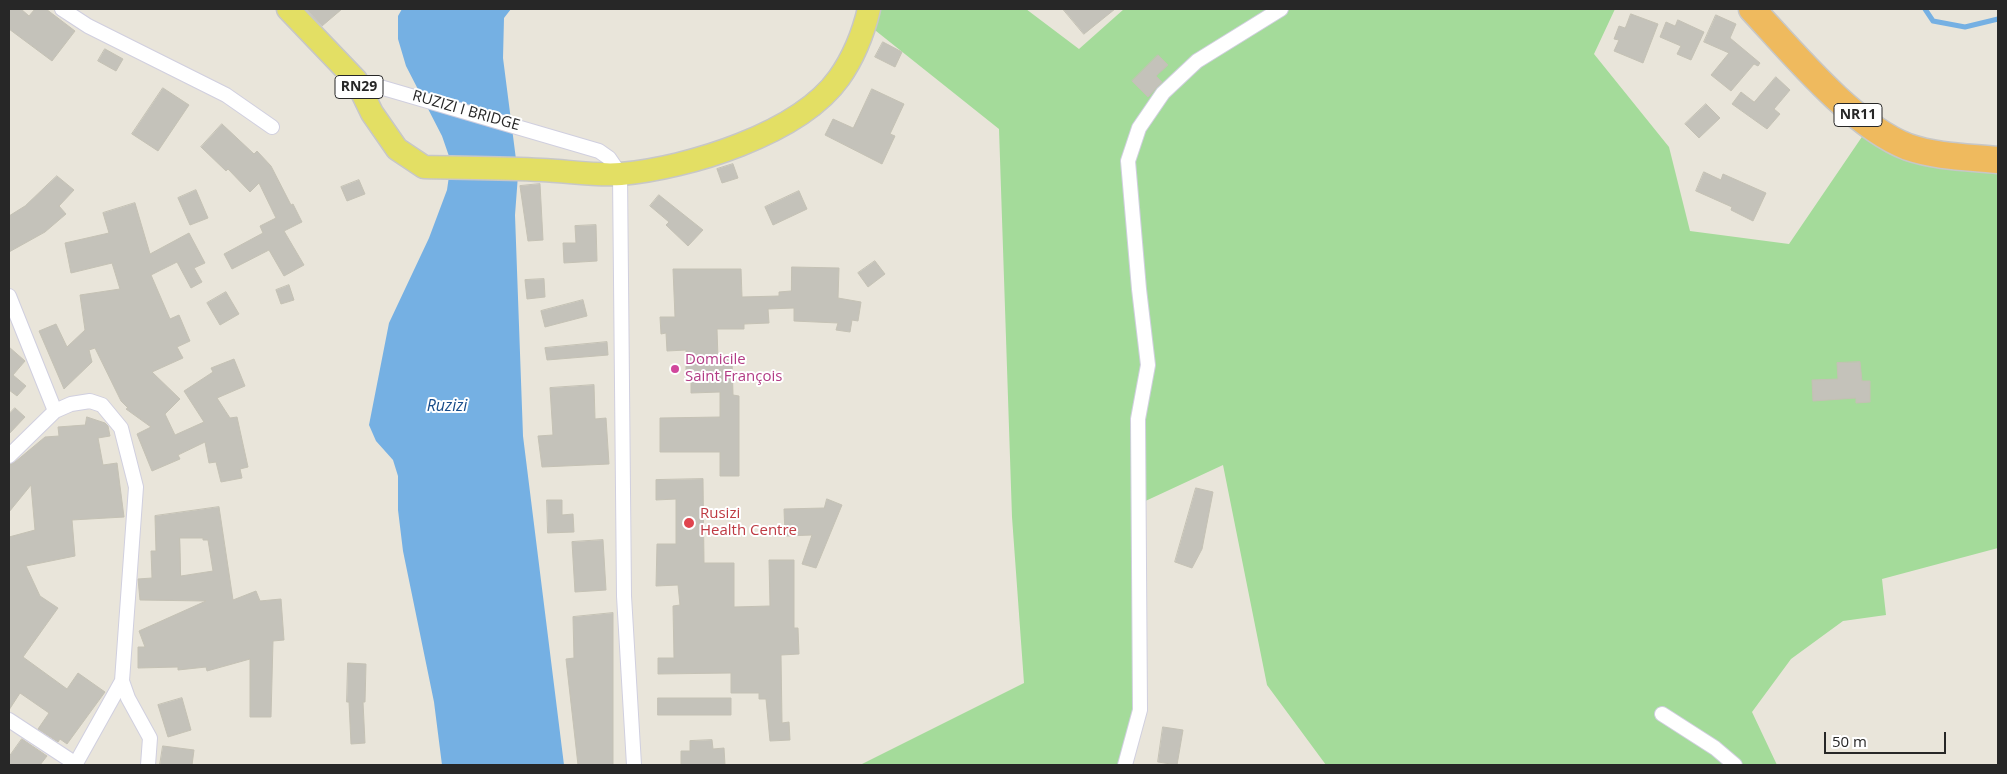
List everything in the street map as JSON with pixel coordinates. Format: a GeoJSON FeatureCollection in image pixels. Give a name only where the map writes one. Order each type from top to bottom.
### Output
{"type":"FeatureCollection","features":[{"type":"Feature","properties":{"kind":"highway","name":"NR11"},"geometry":{"type":"LineString","coordinates":[[1752,9],[1827,88],[1870,125],[1907,146],[1935,154],[1998,160]]}},
{"type":"Feature","properties":{"kind":"main road","name":"RN29"},"geometry":{"type":"LineString","coordinates":[[288,9],[356,80],[372,113],[397,148],[424,167],[620,174]]}},
{"type":"Feature","properties":{"kind":"main road"},"geometry":{"type":"LineString","coordinates":[[620,174],[687,163],[732,148],[808,109],[838,79],[862,37],[869,9]]}},
{"type":"Feature","properties":{"kind":"street"},"geometry":{"type":"LineString","coordinates":[[62,9],[88,26],[226,95],[272,128]]}},
{"type":"Feature","properties":{"kind":"street"},"geometry":{"type":"LineString","coordinates":[[1125,765],[1140,710],[1138,419],[1148,365],[1139,289],[1128,161],[1139,128],[1163,93],[1197,61],[1281,9]]}},
{"type":"Feature","properties":{"kind":"street","name":"RUZIZI I BRIDGE"},"geometry":{"type":"LineString","coordinates":[[356,80],[576,143],[598,151],[609,158],[620,174]]}},
{"type":"Feature","properties":{"kind":"street"},"geometry":{"type":"LineString","coordinates":[[620,174],[624,596],[634,765]]}},
{"type":"Feature","properties":{"kind":"street"},"geometry":{"type":"LineString","coordinates":[[9,296],[55,411]]}},
{"type":"Feature","properties":{"kind":"street"},"geometry":{"type":"LineString","coordinates":[[9,456],[55,411],[81,401],[90,401],[102,405],[121,428],[136,487],[122,681],[128,698],[150,738],[148,765]]}},
{"type":"Feature","properties":{"kind":"street"},"geometry":{"type":"LineString","coordinates":[[9,720],[76,765],[122,681]]}},
{"type":"Feature","properties":{"kind":"street"},"geometry":{"type":"LineString","coordinates":[[1662,714],[1715,748],[1735,765]]}},
{"type":"Feature","properties":{"kind":"green space"},"geometry":{"type":"Polygon","coordinates":[[[869,9],[1026,9],[1079,49],[1124,9],[1615,9],[1594,54],[1669,147],[1690,231],[1789,244],[1870,125],[1998,160],[1998,548],[1882,579],[1886,615],[1843,621],[1791,659],[1752,712],[1777,765],[1326,765],[1267,685],[1223,465],[1139,504],[1141,673],[1125,765],[860,765],[1024,683],[1012,517],[999,129],[866,23],[869,9]]]}},
{"type":"Feature","properties":{"kind":"water","name":"Ruzizi"},"geometry":{"type":"Polygon","coordinates":[[[402,9],[511,9],[504,18],[503,58],[518,175],[515,215],[523,436],[564,765],[442,765],[434,702],[403,551],[398,510],[398,476],[393,460],[376,441],[369,425],[389,323],[429,238],[447,190],[451,162],[442,136],[406,66],[398,39],[398,16],[402,9]]]}},
{"type":"Feature","properties":{"kind":"building"},"geometry":{"type":"Polygon","coordinates":[[[9,9],[21,9],[29,16],[35,9],[46,9],[75,31],[52,61],[9,29],[9,9]]]}},
{"type":"Feature","properties":{"kind":"building"},"geometry":{"type":"Polygon","coordinates":[[[306,9],[342,9],[322,26],[306,9]]]}},
{"type":"Feature","properties":{"kind":"building"},"geometry":{"type":"Polygon","coordinates":[[[1063,9],[1115,9],[1084,34],[1063,9]]]}},
{"type":"Feature","properties":{"kind":"building"},"geometry":{"type":"Polygon","coordinates":[[[1631,14],[1658,24],[1643,63],[1614,51],[1619,40],[1614,39],[1619,26],[1625,28],[1631,14]]]}},
{"type":"Feature","properties":{"kind":"building"},"geometry":{"type":"Polygon","coordinates":[[[1716,15],[1736,24],[1730,38],[1760,63],[1758,66],[1754,64],[1731,91],[1711,75],[1729,53],[1704,42],[1716,15]]]}},
{"type":"Feature","properties":{"kind":"building"},"geometry":{"type":"Polygon","coordinates":[[[1678,20],[1704,32],[1691,60],[1677,54],[1681,46],[1660,37],[1666,22],[1675,26],[1678,20]]]}},
{"type":"Feature","properties":{"kind":"building"},"geometry":{"type":"Polygon","coordinates":[[[883,42],[902,52],[895,67],[875,57],[883,42]]]}},
{"type":"Feature","properties":{"kind":"building"},"geometry":{"type":"Polygon","coordinates":[[[105,49],[123,59],[116,71],[98,61],[105,49]]]}},
{"type":"Feature","properties":{"kind":"building"},"geometry":{"type":"Polygon","coordinates":[[[1158,55],[1168,65],[1156,76],[1162,82],[1148,97],[1132,81],[1158,55]]]}},
{"type":"Feature","properties":{"kind":"building"},"geometry":{"type":"Polygon","coordinates":[[[1776,77],[1790,90],[1774,109],[1780,114],[1767,129],[1732,104],[1741,92],[1754,102],[1776,77]]]}},
{"type":"Feature","properties":{"kind":"building"},"geometry":{"type":"Polygon","coordinates":[[[163,88],[189,105],[158,151],[132,134],[163,88]]]}},
{"type":"Feature","properties":{"kind":"building"},"geometry":{"type":"Polygon","coordinates":[[[872,89],[904,104],[890,134],[895,136],[882,164],[825,135],[833,119],[853,128],[872,89]]]}},
{"type":"Feature","properties":{"kind":"building"},"geometry":{"type":"Polygon","coordinates":[[[1706,104],[1720,118],[1699,138],[1685,124],[1706,104]]]}},
{"type":"Feature","properties":{"kind":"building"},"geometry":{"type":"Polygon","coordinates":[[[222,124],[254,154],[257,151],[271,166],[302,222],[284,231],[304,265],[284,276],[269,250],[232,269],[224,254],[263,233],[260,226],[276,218],[259,183],[250,192],[228,169],[226,171],[201,147],[222,124]]]}},
{"type":"Feature","properties":{"kind":"building"},"geometry":{"type":"Polygon","coordinates":[[[733,164],[738,178],[722,183],[717,169],[733,164]]]}},
{"type":"Feature","properties":{"kind":"building"},"geometry":{"type":"Polygon","coordinates":[[[1704,172],[1721,180],[1723,174],[1766,193],[1753,221],[1731,210],[1732,207],[1696,191],[1704,172]]]}},
{"type":"Feature","properties":{"kind":"building"},"geometry":{"type":"Polygon","coordinates":[[[57,176],[74,190],[59,206],[66,214],[45,232],[9,252],[9,216],[25,206],[57,176]]]}},
{"type":"Feature","properties":{"kind":"building"},"geometry":{"type":"Polygon","coordinates":[[[359,180],[365,194],[347,201],[341,187],[359,180]]]}},
{"type":"Feature","properties":{"kind":"building"},"geometry":{"type":"Polygon","coordinates":[[[540,184],[543,240],[528,241],[520,186],[540,184]]]}},
{"type":"Feature","properties":{"kind":"building"},"geometry":{"type":"Polygon","coordinates":[[[196,190],[208,218],[190,225],[178,198],[196,190]]]}},
{"type":"Feature","properties":{"kind":"building"},"geometry":{"type":"Polygon","coordinates":[[[799,191],[807,209],[773,225],[765,207],[799,191]]]}},
{"type":"Feature","properties":{"kind":"building"},"geometry":{"type":"Polygon","coordinates":[[[659,195],[703,230],[688,246],[666,225],[669,222],[650,206],[659,195]]]}},
{"type":"Feature","properties":{"kind":"building"},"geometry":{"type":"Polygon","coordinates":[[[135,203],[150,254],[189,233],[205,263],[194,268],[202,282],[191,288],[177,262],[151,275],[170,319],[179,315],[190,341],[177,347],[183,358],[152,372],[180,399],[165,414],[175,435],[204,422],[184,391],[213,372],[211,368],[234,359],[245,386],[217,398],[230,418],[237,417],[248,467],[240,469],[242,478],[221,482],[216,462],[209,463],[205,442],[178,455],[180,459],[152,471],[137,434],[151,427],[126,409],[128,408],[121,401],[95,348],[89,350],[92,362],[64,389],[39,331],[56,324],[67,347],[85,330],[80,295],[120,289],[112,263],[71,273],[65,243],[109,233],[103,213],[135,203]]]}},
{"type":"Feature","properties":{"kind":"building"},"geometry":{"type":"Polygon","coordinates":[[[596,225],[597,261],[564,263],[563,243],[576,243],[575,226],[596,225]]]}},
{"type":"Feature","properties":{"kind":"building"},"geometry":{"type":"Polygon","coordinates":[[[875,261],[885,274],[868,287],[858,273],[875,261]]]}},
{"type":"Feature","properties":{"kind":"building"},"geometry":{"type":"Polygon","coordinates":[[[792,267],[839,268],[838,298],[861,302],[858,321],[852,320],[850,332],[836,330],[838,323],[794,321],[794,308],[768,309],[769,323],[744,324],[744,329],[717,329],[718,359],[732,359],[733,395],[739,396],[739,476],[720,476],[720,452],[660,452],[660,418],[720,417],[720,392],[691,393],[691,377],[686,377],[686,350],[667,351],[666,333],[661,334],[660,317],[675,317],[673,269],[741,269],[742,297],[779,296],[779,292],[791,291],[792,267]]]}},
{"type":"Feature","properties":{"kind":"building"},"geometry":{"type":"Polygon","coordinates":[[[544,279],[545,297],[527,299],[525,280],[544,279]]]}},
{"type":"Feature","properties":{"kind":"building"},"geometry":{"type":"Polygon","coordinates":[[[289,285],[294,300],[281,304],[276,290],[289,285]]]}},
{"type":"Feature","properties":{"kind":"building"},"geometry":{"type":"Polygon","coordinates":[[[226,292],[239,314],[220,325],[207,303],[226,292]]]}},
{"type":"Feature","properties":{"kind":"building"},"geometry":{"type":"Polygon","coordinates":[[[583,300],[587,316],[545,327],[541,311],[583,300]]]}},
{"type":"Feature","properties":{"kind":"building"},"geometry":{"type":"Polygon","coordinates":[[[607,342],[608,355],[547,360],[545,348],[607,342]]]}},
{"type":"Feature","properties":{"kind":"building"},"geometry":{"type":"Polygon","coordinates":[[[9,347],[25,361],[13,375],[26,386],[17,396],[9,390],[9,347]]]}},
{"type":"Feature","properties":{"kind":"building"},"geometry":{"type":"Polygon","coordinates":[[[1860,362],[1862,381],[1870,381],[1870,402],[1856,403],[1856,398],[1813,401],[1812,380],[1838,379],[1837,363],[1860,362]]]}},
{"type":"Feature","properties":{"kind":"building"},"geometry":{"type":"Polygon","coordinates":[[[594,385],[595,419],[606,418],[609,464],[542,467],[538,436],[553,435],[550,388],[594,385]]]}},
{"type":"Feature","properties":{"kind":"building"},"geometry":{"type":"Polygon","coordinates":[[[15,408],[25,417],[9,434],[9,414],[15,408]]]}},
{"type":"Feature","properties":{"kind":"building"},"geometry":{"type":"Polygon","coordinates":[[[87,417],[105,423],[108,426],[110,436],[98,438],[103,465],[117,463],[124,517],[72,520],[75,556],[26,566],[40,596],[58,608],[23,657],[67,689],[78,673],[105,692],[67,744],[60,739],[58,742],[38,729],[49,713],[20,693],[9,710],[9,537],[35,530],[31,485],[9,512],[9,465],[45,437],[59,436],[58,427],[85,425],[87,417]]]}},
{"type":"Feature","properties":{"kind":"building"},"geometry":{"type":"Polygon","coordinates":[[[703,479],[704,563],[734,563],[734,607],[770,606],[769,560],[794,560],[794,628],[798,628],[799,654],[781,655],[782,723],[789,722],[790,740],[770,741],[766,699],[759,699],[759,693],[731,693],[731,673],[658,674],[658,658],[674,658],[673,606],[680,605],[678,585],[656,586],[657,544],[676,544],[676,499],[656,500],[656,480],[703,479]]]}},
{"type":"Feature","properties":{"kind":"building"},"geometry":{"type":"Polygon","coordinates":[[[1196,488],[1213,492],[1202,549],[1192,568],[1175,562],[1196,488]]]}},
{"type":"Feature","properties":{"kind":"building"},"geometry":{"type":"Polygon","coordinates":[[[827,499],[842,505],[816,568],[802,564],[812,535],[785,536],[784,509],[824,508],[827,499]]]}},
{"type":"Feature","properties":{"kind":"building"},"geometry":{"type":"Polygon","coordinates":[[[547,500],[562,500],[562,515],[573,514],[574,532],[548,533],[547,500]]]}},
{"type":"Feature","properties":{"kind":"building"},"geometry":{"type":"Polygon","coordinates":[[[219,507],[233,600],[256,591],[260,601],[281,599],[284,640],[273,641],[271,717],[250,717],[250,659],[207,671],[206,667],[178,670],[178,667],[138,668],[138,647],[145,647],[139,631],[206,601],[140,600],[138,579],[152,578],[151,551],[156,551],[155,516],[219,507]],[[180,538],[181,576],[213,571],[208,540],[203,540],[203,538],[180,538]]]}},
{"type":"Feature","properties":{"kind":"building"},"geometry":{"type":"Polygon","coordinates":[[[603,540],[606,590],[575,592],[572,542],[603,540]]]}},
{"type":"Feature","properties":{"kind":"building"},"geometry":{"type":"Polygon","coordinates":[[[613,613],[613,765],[578,765],[566,659],[574,658],[573,617],[613,613]]]}},
{"type":"Feature","properties":{"kind":"building"},"geometry":{"type":"Polygon","coordinates":[[[348,663],[366,664],[365,702],[363,702],[365,743],[351,744],[349,702],[347,702],[348,663]]]}},
{"type":"Feature","properties":{"kind":"building"},"geometry":{"type":"Polygon","coordinates":[[[182,698],[191,730],[168,737],[158,705],[182,698]]]}},
{"type":"Feature","properties":{"kind":"building"},"geometry":{"type":"Polygon","coordinates":[[[658,698],[731,698],[731,715],[658,715],[658,698]]]}},
{"type":"Feature","properties":{"kind":"building"},"geometry":{"type":"Polygon","coordinates":[[[1163,727],[1183,730],[1177,765],[1158,762],[1163,727]]]}},
{"type":"Feature","properties":{"kind":"building"},"geometry":{"type":"Polygon","coordinates":[[[22,739],[47,756],[40,765],[9,765],[9,757],[22,739]]]}},
{"type":"Feature","properties":{"kind":"building"},"geometry":{"type":"Polygon","coordinates":[[[712,740],[713,749],[724,748],[725,765],[681,765],[681,751],[690,751],[690,741],[712,740]]]}},
{"type":"Feature","properties":{"kind":"building"},"geometry":{"type":"Polygon","coordinates":[[[163,746],[194,750],[192,765],[160,765],[163,746]]]}},
{"type":"Feature","properties":{"kind":"waterway"},"geometry":{"type":"LineString","coordinates":[[1925,9],[1933,21],[1965,27],[1998,19]]}},
{"type":"Feature","properties":{"kind":"place","name":"Domicile Saint François"},"geometry":{"type":"Point","coordinates":[675,369]}},
{"type":"Feature","properties":{"kind":"place","name":"Rusizi Health Centre"},"geometry":{"type":"Point","coordinates":[689,523]}}]}
